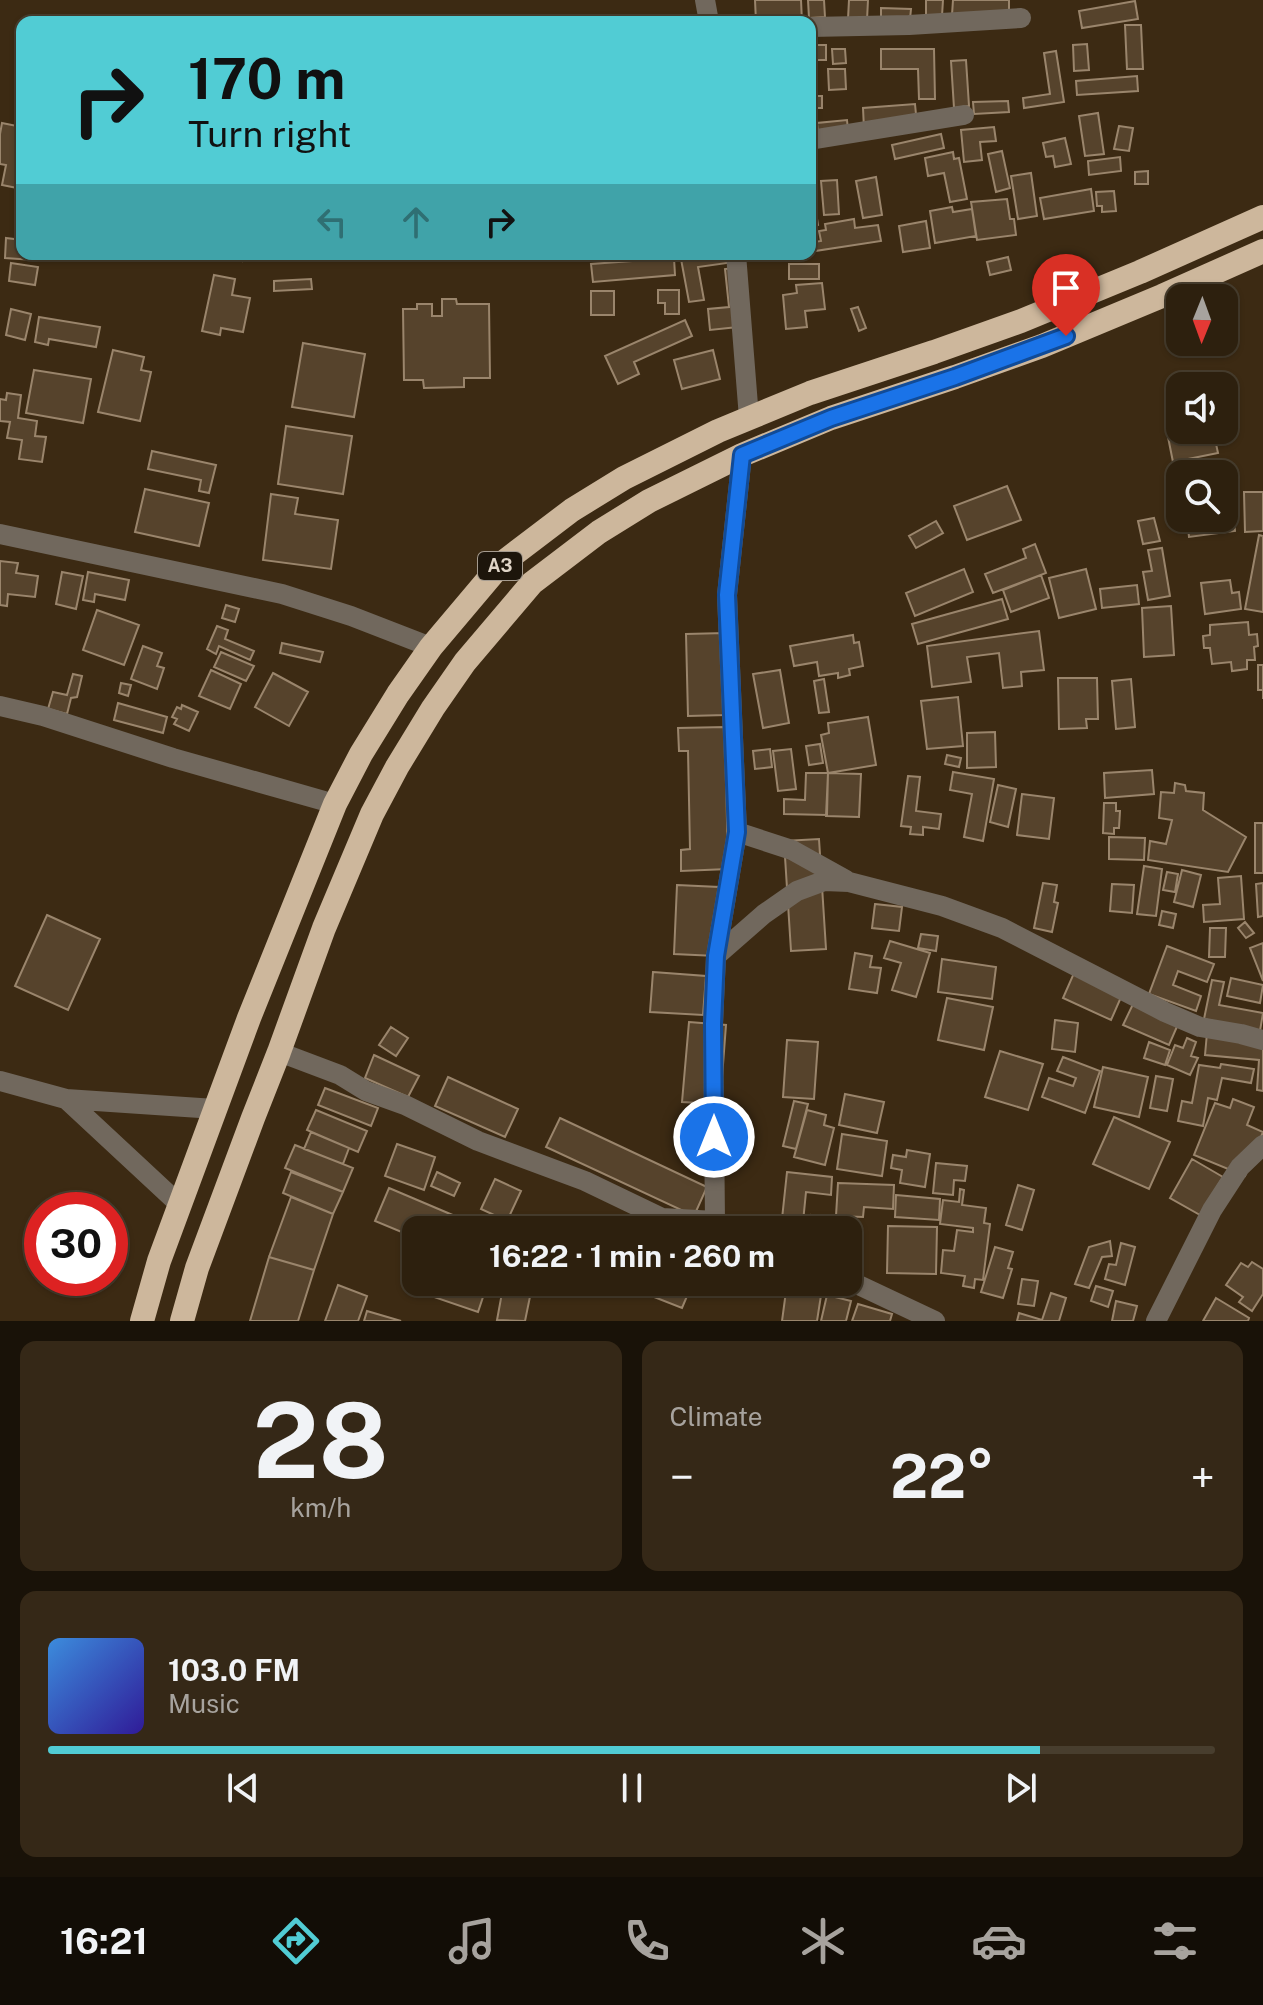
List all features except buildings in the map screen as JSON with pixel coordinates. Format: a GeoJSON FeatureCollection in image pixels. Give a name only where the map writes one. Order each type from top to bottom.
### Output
{"type":"FeatureCollection","features":[{"type":"Feature","properties":{"kind":"highway","name":"A3"},"geometry":{"type":"LineString","coordinates":[[142,1321],[159,1261],[215,1109],[287,919],[335,804],[398,694],[431,647],[501,564],[572,510],[624,478],[718,431],[810,393],[1021,321],[1263,217]]}},
{"type":"Feature","properties":{"kind":"highway","name":"A3"},"geometry":{"type":"LineString","coordinates":[[182,1321],[197,1268],[324,928],[372,814],[433,708],[465,662],[532,583],[599,532],[649,501],[742,455],[831,418],[1042,346],[1263,251]]}},
{"type":"Feature","properties":{"kind":"street"},"geometry":{"type":"LineString","coordinates":[[816,27],[1021,18]]}},
{"type":"Feature","properties":{"kind":"street"},"geometry":{"type":"LineString","coordinates":[[816,139],[964,115]]}},
{"type":"Feature","properties":{"kind":"street"},"geometry":{"type":"LineString","coordinates":[[736,260],[749,418]]}},
{"type":"Feature","properties":{"kind":"street"},"geometry":{"type":"LineString","coordinates":[[715,1216],[713,1024],[716,956],[737,832],[727,595],[742,455]]}},
{"type":"Feature","properties":{"kind":"street"},"geometry":{"type":"LineString","coordinates":[[0,534],[282,594],[431,647]]}},
{"type":"Feature","properties":{"kind":"street"},"geometry":{"type":"LineString","coordinates":[[0,706],[43,716],[173,758],[335,804]]}},
{"type":"Feature","properties":{"kind":"street"},"geometry":{"type":"LineString","coordinates":[[737,832],[792,850],[849,882]]}},
{"type":"Feature","properties":{"kind":"street"},"geometry":{"type":"LineString","coordinates":[[716,956],[764,914],[797,891],[824,881],[849,882],[942,906],[1002,928],[1165,1012],[1200,1027],[1263,1040]]}},
{"type":"Feature","properties":{"kind":"street"},"geometry":{"type":"LineString","coordinates":[[279,1052],[340,1075],[366,1091],[405,1105],[478,1141],[585,1181],[658,1216]]}},
{"type":"Feature","properties":{"kind":"street"},"geometry":{"type":"LineString","coordinates":[[0,1081],[66,1099],[215,1109]]}},
{"type":"Feature","properties":{"kind":"street"},"geometry":{"type":"LineString","coordinates":[[66,1099],[180,1205]]}},
{"type":"Feature","properties":{"kind":"street"},"geometry":{"type":"LineString","coordinates":[[1156,1321],[1212,1210],[1240,1167],[1263,1145]]}},
{"type":"Feature","properties":{"kind":"street"},"geometry":{"type":"LineString","coordinates":[[862,1287],[935,1321]]}},
{"type":"Feature","properties":{"kind":"route"},"geometry":{"type":"LineString","coordinates":[[714,1137],[716,956],[737,832],[727,595],[742,455],[831,418],[1066,336]]}}]}
